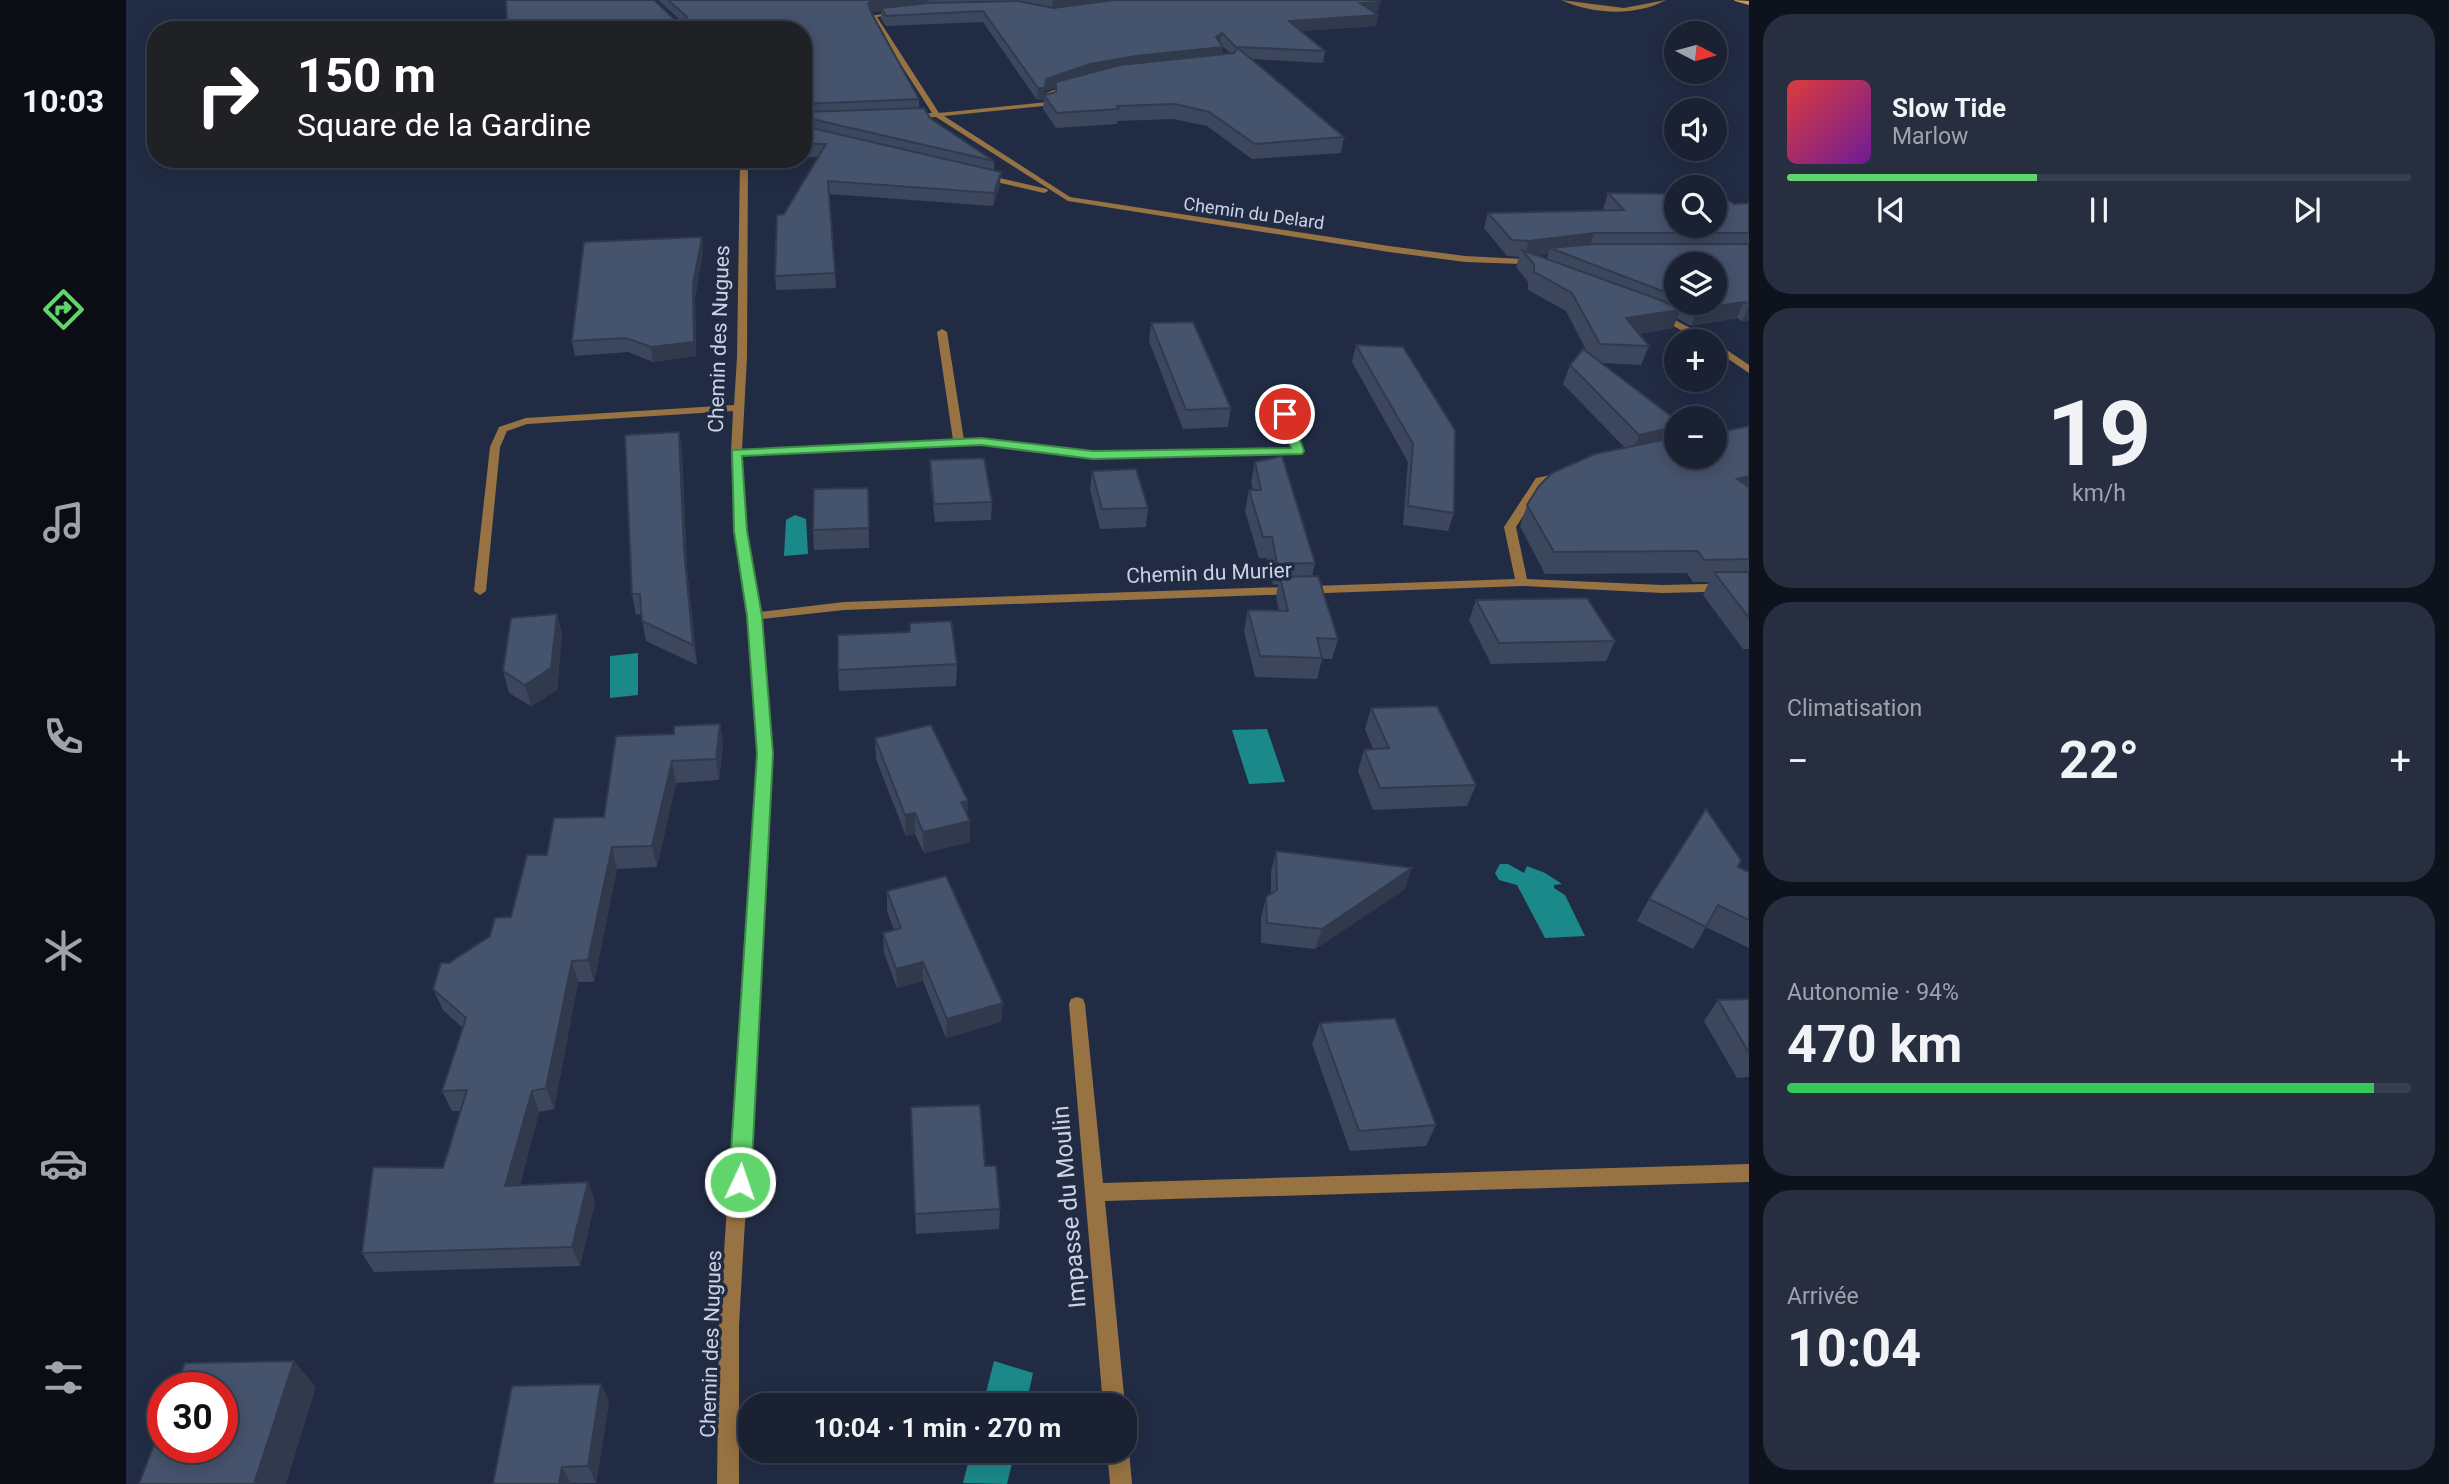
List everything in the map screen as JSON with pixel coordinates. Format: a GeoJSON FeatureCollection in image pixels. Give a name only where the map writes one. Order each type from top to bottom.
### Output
{"type":"FeatureCollection","features":[{"type":"Feature","properties":{"kind":"street"},"geometry":{"type":"LineString","coordinates":[[1564,0],[1617,11],[1637,10],[1663,0]]}},
{"type":"Feature","properties":{"kind":"street"},"geometry":{"type":"LineString","coordinates":[[1737,0],[1748,1]]}},
{"type":"Feature","properties":{"kind":"street"},"geometry":{"type":"LineString","coordinates":[[908,11],[873,16],[937,116]]}},
{"type":"Feature","properties":{"kind":"street"},"geometry":{"type":"LineString","coordinates":[[897,117],[937,116],[1051,104],[1048,94],[1075,82]]}},
{"type":"Feature","properties":{"kind":"street","name":"Chemin du Delard"},"geometry":{"type":"LineString","coordinates":[[937,116],[1068,200],[1181,219],[1465,259],[1523,262],[1548,272]]}},
{"type":"Feature","properties":{"kind":"street","name":"Chemin des Nugues"},"geometry":{"type":"LineString","coordinates":[[728,1484],[729,1325],[765,754],[754,616],[741,531],[736,453],[742,357],[744,168]]}},
{"type":"Feature","properties":{"kind":"street"},"geometry":{"type":"LineString","coordinates":[[976,175],[1055,193]]}},
{"type":"Feature","properties":{"kind":"street"},"geometry":{"type":"LineString","coordinates":[[1523,262],[1536,261]]}},
{"type":"Feature","properties":{"kind":"street"},"geometry":{"type":"LineString","coordinates":[[1648,310],[1685,329]]}},
{"type":"Feature","properties":{"kind":"street"},"geometry":{"type":"LineString","coordinates":[[942,332],[959,443]]}},
{"type":"Feature","properties":{"kind":"street"},"geometry":{"type":"LineString","coordinates":[[1727,354],[1749,370]]}},
{"type":"Feature","properties":{"kind":"street"},"geometry":{"type":"LineString","coordinates":[[480,591],[495,447],[503,429],[515,423],[550,418],[737,408]]}},
{"type":"Feature","properties":{"kind":"street"},"geometry":{"type":"LineString","coordinates":[[736,453],[981,442],[1093,455],[1298,451],[1285,414]]}},
{"type":"Feature","properties":{"kind":"street"},"geometry":{"type":"LineString","coordinates":[[1522,582],[1510,527],[1540,480],[1581,472]]}},
{"type":"Feature","properties":{"kind":"street","name":"Chemin du Murier"},"geometry":{"type":"LineString","coordinates":[[754,616],[844,606],[1522,582],[1662,589],[1749,587]]}},
{"type":"Feature","properties":{"kind":"street","name":"Impasse du Moulin"},"geometry":{"type":"LineString","coordinates":[[1077,1004],[1113,1393]]}},
{"type":"Feature","properties":{"kind":"street"},"geometry":{"type":"LineString","coordinates":[[1094,1192],[1749,1173]]}},
{"type":"Feature","properties":{"kind":"street"},"geometry":{"type":"LineString","coordinates":[[1119,1463],[1121,1484]]}},
{"type":"Feature","properties":{"kind":"shaded area"},"geometry":{"type":"Polygon","coordinates":[[[795,515],[806,519],[808,554],[784,556],[786,520],[795,515]]]}},
{"type":"Feature","properties":{"kind":"shaded area"},"geometry":{"type":"Polygon","coordinates":[[[638,653],[638,695],[610,698],[610,656],[638,653]]]}},
{"type":"Feature","properties":{"kind":"shaded area"},"geometry":{"type":"Polygon","coordinates":[[[1267,729],[1285,782],[1249,784],[1232,730],[1267,729]]]}},
{"type":"Feature","properties":{"kind":"shaded area"},"geometry":{"type":"Polygon","coordinates":[[[1500,864],[1508,864],[1524,873],[1527,866],[1562,884],[1554,885],[1554,888],[1565,895],[1585,936],[1545,938],[1517,885],[1499,880],[1495,873],[1500,864]]]}},
{"type":"Feature","properties":{"kind":"shaded area"},"geometry":{"type":"Polygon","coordinates":[[[994,1361],[1033,1373],[1029,1393],[986,1393],[994,1361]]]}},
{"type":"Feature","properties":{"kind":"shaded area"},"geometry":{"type":"Polygon","coordinates":[[[968,1463],[1012,1463],[1007,1484],[963,1483],[968,1463]]]}},
{"type":"Feature","properties":{"kind":"building"},"geometry":{"type":"Polygon","coordinates":[[[506,0],[654,0],[676,21],[507,21],[506,0]]]}},
{"type":"Feature","properties":{"kind":"building"},"geometry":{"type":"Polygon","coordinates":[[[668,0],[883,0],[868,4],[919,99],[812,104],[812,21],[685,21],[687,17],[668,0]]]}},
{"type":"Feature","properties":{"kind":"building"},"geometry":{"type":"Polygon","coordinates":[[[1114,0],[1380,2],[1360,3],[1378,15],[1289,21],[1325,51],[1236,47],[1222,33],[1216,37],[1223,47],[1136,56],[1090,64],[1046,79],[1045,88],[1038,88],[983,11],[886,16],[881,8],[929,3],[1018,1],[1053,8],[1114,0]]]}},
{"type":"Feature","properties":{"kind":"building"},"geometry":{"type":"Polygon","coordinates":[[[1238,48],[1344,137],[1255,144],[1209,112],[1175,104],[1117,106],[1118,109],[1057,113],[1044,95],[1056,92],[1056,82],[1120,65],[1234,53],[1238,48]]]}},
{"type":"Feature","properties":{"kind":"building"},"geometry":{"type":"Polygon","coordinates":[[[924,108],[930,118],[994,161],[812,119],[812,112],[924,108]]]}},
{"type":"Feature","properties":{"kind":"building"},"geometry":{"type":"Polygon","coordinates":[[[812,128],[1001,172],[994,193],[828,181],[835,273],[775,276],[777,215],[784,214],[826,144],[812,144],[812,128]]]}},
{"type":"Feature","properties":{"kind":"building"},"geometry":{"type":"Polygon","coordinates":[[[1608,193],[1664,194],[1664,233],[1594,233],[1529,241],[1512,240],[1488,213],[1624,210],[1608,193]]]}},
{"type":"Feature","properties":{"kind":"building"},"geometry":{"type":"Polygon","coordinates":[[[1727,199],[1734,204],[1749,203],[1749,233],[1727,233],[1727,199]]]}},
{"type":"Feature","properties":{"kind":"building"},"geometry":{"type":"Polygon","coordinates":[[[702,237],[693,284],[694,342],[651,347],[626,338],[572,341],[584,242],[702,237]]]}},
{"type":"Feature","properties":{"kind":"building"},"geometry":{"type":"Polygon","coordinates":[[[1595,244],[1749,244],[1749,304],[1744,302],[1727,305],[1727,252],[1664,252],[1664,292],[1550,248],[1595,244]]]}},
{"type":"Feature","properties":{"kind":"building"},"geometry":{"type":"Polygon","coordinates":[[[1522,250],[1664,302],[1664,312],[1626,318],[1649,346],[1600,344],[1572,293],[1534,272],[1534,264],[1522,250]]]}},
{"type":"Feature","properties":{"kind":"building"},"geometry":{"type":"Polygon","coordinates":[[[1193,322],[1231,408],[1186,410],[1151,323],[1193,322]]]}},
{"type":"Feature","properties":{"kind":"building"},"geometry":{"type":"Polygon","coordinates":[[[1356,345],[1403,347],[1455,430],[1454,513],[1408,506],[1413,444],[1356,345]]]}},
{"type":"Feature","properties":{"kind":"building"},"geometry":{"type":"Polygon","coordinates":[[[1583,349],[1664,411],[1664,430],[1639,435],[1570,365],[1583,349]]]}},
{"type":"Feature","properties":{"kind":"building"},"geometry":{"type":"Polygon","coordinates":[[[1749,426],[1749,476],[1737,479],[1749,487],[1749,559],[1704,560],[1698,551],[1554,552],[1527,505],[1539,486],[1552,473],[1595,454],[1664,440],[1664,469],[1727,469],[1727,431],[1749,426]]]}},
{"type":"Feature","properties":{"kind":"building"},"geometry":{"type":"Polygon","coordinates":[[[679,432],[684,549],[693,645],[642,621],[640,594],[632,594],[625,435],[679,432]]]}},
{"type":"Feature","properties":{"kind":"building"},"geometry":{"type":"Polygon","coordinates":[[[1282,456],[1315,563],[1277,564],[1272,537],[1263,537],[1249,490],[1261,490],[1255,462],[1282,456]]]}},
{"type":"Feature","properties":{"kind":"building"},"geometry":{"type":"Polygon","coordinates":[[[984,458],[992,502],[934,504],[930,460],[984,458]]]}},
{"type":"Feature","properties":{"kind":"building"},"geometry":{"type":"Polygon","coordinates":[[[1136,469],[1148,508],[1102,509],[1092,471],[1136,469]]]}},
{"type":"Feature","properties":{"kind":"building"},"geometry":{"type":"Polygon","coordinates":[[[868,488],[869,528],[813,530],[814,489],[868,488]]]}},
{"type":"Feature","properties":{"kind":"building"},"geometry":{"type":"Polygon","coordinates":[[[1714,572],[1749,572],[1749,618],[1714,572]]]}},
{"type":"Feature","properties":{"kind":"building"},"geometry":{"type":"Polygon","coordinates":[[[1318,576],[1338,639],[1317,638],[1322,658],[1260,656],[1248,610],[1288,611],[1280,577],[1318,576]]]}},
{"type":"Feature","properties":{"kind":"building"},"geometry":{"type":"Polygon","coordinates":[[[1587,598],[1615,641],[1499,643],[1476,600],[1587,598]]]}},
{"type":"Feature","properties":{"kind":"building"},"geometry":{"type":"Polygon","coordinates":[[[557,614],[551,668],[525,685],[503,671],[511,618],[557,614]]]}},
{"type":"Feature","properties":{"kind":"building"},"geometry":{"type":"Polygon","coordinates":[[[951,621],[957,664],[838,670],[838,635],[910,632],[910,623],[951,621]]]}},
{"type":"Feature","properties":{"kind":"building"},"geometry":{"type":"Polygon","coordinates":[[[1437,706],[1476,785],[1380,788],[1364,750],[1389,748],[1371,708],[1437,706]]]}},
{"type":"Feature","properties":{"kind":"building"},"geometry":{"type":"Polygon","coordinates":[[[720,724],[716,759],[672,761],[652,846],[612,847],[588,960],[572,961],[546,1088],[532,1091],[505,1186],[588,1182],[572,1247],[362,1253],[373,1167],[443,1168],[467,1090],[442,1091],[466,1018],[433,989],[441,963],[449,963],[490,936],[495,918],[511,917],[527,855],[547,855],[554,818],[604,817],[616,736],[674,734],[674,726],[720,724]]]}},
{"type":"Feature","properties":{"kind":"building"},"geometry":{"type":"Polygon","coordinates":[[[931,725],[968,801],[961,802],[970,821],[923,832],[915,813],[905,815],[875,738],[931,725]]]}},
{"type":"Feature","properties":{"kind":"building"},"geometry":{"type":"Polygon","coordinates":[[[1706,809],[1741,860],[1738,867],[1749,872],[1749,920],[1718,905],[1706,927],[1649,899],[1706,809]]]}},
{"type":"Feature","properties":{"kind":"building"},"geometry":{"type":"Polygon","coordinates":[[[1276,851],[1412,868],[1322,929],[1267,923],[1266,897],[1277,890],[1276,851]]]}},
{"type":"Feature","properties":{"kind":"building"},"geometry":{"type":"Polygon","coordinates":[[[946,876],[1003,1003],[947,1019],[923,962],[896,969],[883,933],[901,928],[887,891],[946,876]]]}},
{"type":"Feature","properties":{"kind":"building"},"geometry":{"type":"Polygon","coordinates":[[[1749,999],[1749,1053],[1718,1000],[1749,999]]]}},
{"type":"Feature","properties":{"kind":"building"},"geometry":{"type":"Polygon","coordinates":[[[1395,1018],[1436,1125],[1359,1131],[1320,1023],[1395,1018]]]}},
{"type":"Feature","properties":{"kind":"building"},"geometry":{"type":"Polygon","coordinates":[[[980,1105],[985,1166],[996,1166],[1000,1209],[915,1214],[911,1107],[980,1105]]]}},
{"type":"Feature","properties":{"kind":"building"},"geometry":{"type":"Polygon","coordinates":[[[294,1361],[254,1484],[139,1484],[147,1463],[238,1463],[238,1372],[181,1372],[185,1363],[294,1361]]]}},
{"type":"Feature","properties":{"kind":"building"},"geometry":{"type":"Polygon","coordinates":[[[601,1384],[588,1466],[562,1467],[559,1484],[493,1484],[512,1386],[601,1384]]]}},
{"type":"Feature","properties":{"kind":"route"},"geometry":{"type":"LineString","coordinates":[[740,1182],[765,754],[754,616],[741,531],[736,453],[981,442],[1093,455],[1298,451],[1285,414]]}}]}
